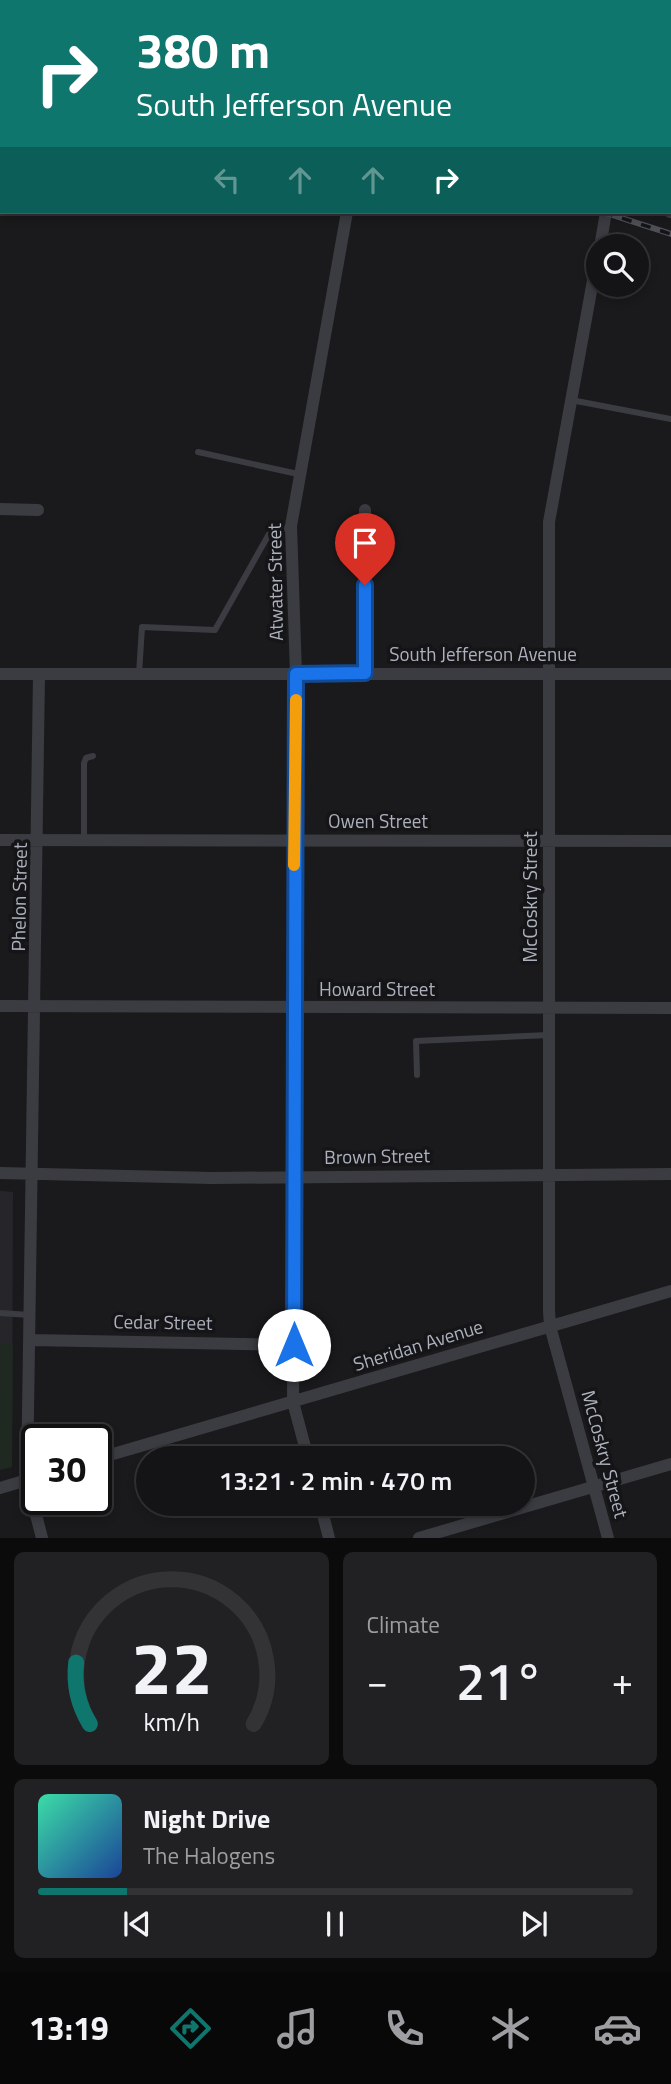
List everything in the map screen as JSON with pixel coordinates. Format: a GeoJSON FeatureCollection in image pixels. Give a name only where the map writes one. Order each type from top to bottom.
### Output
{"type":"FeatureCollection","features":[{"type":"Feature","properties":{"kind":"street","name":"Atwater Street"},"geometry":{"type":"LineString","coordinates":[[305,1446],[293,1402],[296,674],[291,526],[298,474],[347,214]]}},
{"type":"Feature","properties":{"kind":"street"},"geometry":{"type":"LineString","coordinates":[[602,234],[606,214]]}},
{"type":"Feature","properties":{"kind":"street","name":"McCoskry Street"},"geometry":{"type":"LineString","coordinates":[[590,297],[549,522],[550,1326],[608,1538]]}},
{"type":"Feature","properties":{"kind":"street"},"geometry":{"type":"LineString","coordinates":[[0,509],[38,510]]}},
{"type":"Feature","properties":{"kind":"street"},"geometry":{"type":"LineString","coordinates":[[365,510],[365,673]]}},
{"type":"Feature","properties":{"kind":"street","name":"South Jefferson Avenue"},"geometry":{"type":"LineString","coordinates":[[0,674],[671,674]]}},
{"type":"Feature","properties":{"kind":"street","name":"Phelon Street"},"geometry":{"type":"LineString","coordinates":[[32,1424],[39,675]]}},
{"type":"Feature","properties":{"kind":"street","name":"Owen Street"},"geometry":{"type":"LineString","coordinates":[[0,839],[671,841]]}},
{"type":"Feature","properties":{"kind":"street","name":"Howard Street"},"geometry":{"type":"LineString","coordinates":[[0,1006],[295,1009],[671,1008]]}},
{"type":"Feature","properties":{"kind":"street","name":"Brown Street"},"geometry":{"type":"LineString","coordinates":[[0,1173],[212,1178],[671,1174]]}},
{"type":"Feature","properties":{"kind":"street","name":"Sheridan Avenue"},"geometry":{"type":"LineString","coordinates":[[112,1455],[671,1291]]}},
{"type":"Feature","properties":{"kind":"street","name":"Cedar Street"},"geometry":{"type":"LineString","coordinates":[[31,1340],[294,1345]]}},
{"type":"Feature","properties":{"kind":"street"},"geometry":{"type":"LineString","coordinates":[[419,1538],[671,1465]]}},
{"type":"Feature","properties":{"kind":"street"},"geometry":{"type":"LineString","coordinates":[[0,1488],[21,1481]]}},
{"type":"Feature","properties":{"kind":"street","name":"Phelon Street"},"geometry":{"type":"LineString","coordinates":[[38,1515],[42,1538]]}},
{"type":"Feature","properties":{"kind":"street"},"geometry":{"type":"LineString","coordinates":[[323,1516],[329,1538]]}},
{"type":"Feature","properties":{"kind":"lane"},"geometry":{"type":"LineString","coordinates":[[571,400],[671,419]]}},
{"type":"Feature","properties":{"kind":"lane"},"geometry":{"type":"LineString","coordinates":[[198,452],[298,474]]}},
{"type":"Feature","properties":{"kind":"lane"},"geometry":{"type":"LineString","coordinates":[[139,676],[142,627],[215,629],[269,534],[291,526]]}},
{"type":"Feature","properties":{"kind":"lane"},"geometry":{"type":"LineString","coordinates":[[85,841],[84,763],[86,758],[93,755]]}},
{"type":"Feature","properties":{"kind":"lane"},"geometry":{"type":"LineString","coordinates":[[417,1075],[415,1041],[549,1035]]}},
{"type":"Feature","properties":{"kind":"lane"},"geometry":{"type":"LineString","coordinates":[[0,1313],[32,1315]]}},
{"type":"Feature","properties":{"kind":"shaded area"},"geometry":{"type":"Polygon","coordinates":[[[0,1191],[13,1192],[12,1467],[0,1470],[0,1191]]]}},
{"type":"Feature","properties":{"kind":"shaded area"},"geometry":{"type":"Polygon","coordinates":[[[0,1344],[13,1344],[12,1467],[0,1470],[0,1344]]]}},
{"type":"Feature","properties":{"kind":"railway"},"geometry":{"type":"LineString","coordinates":[[609,214],[671,234]]}},
{"type":"Feature","properties":{"kind":"slow traffic"},"geometry":{"type":"LineString","coordinates":[[294,865],[296,700]]}},
{"type":"Feature","properties":{"kind":"route"},"geometry":{"type":"LineString","coordinates":[[294,1345],[296,674],[365,673],[365,585]]}}]}
